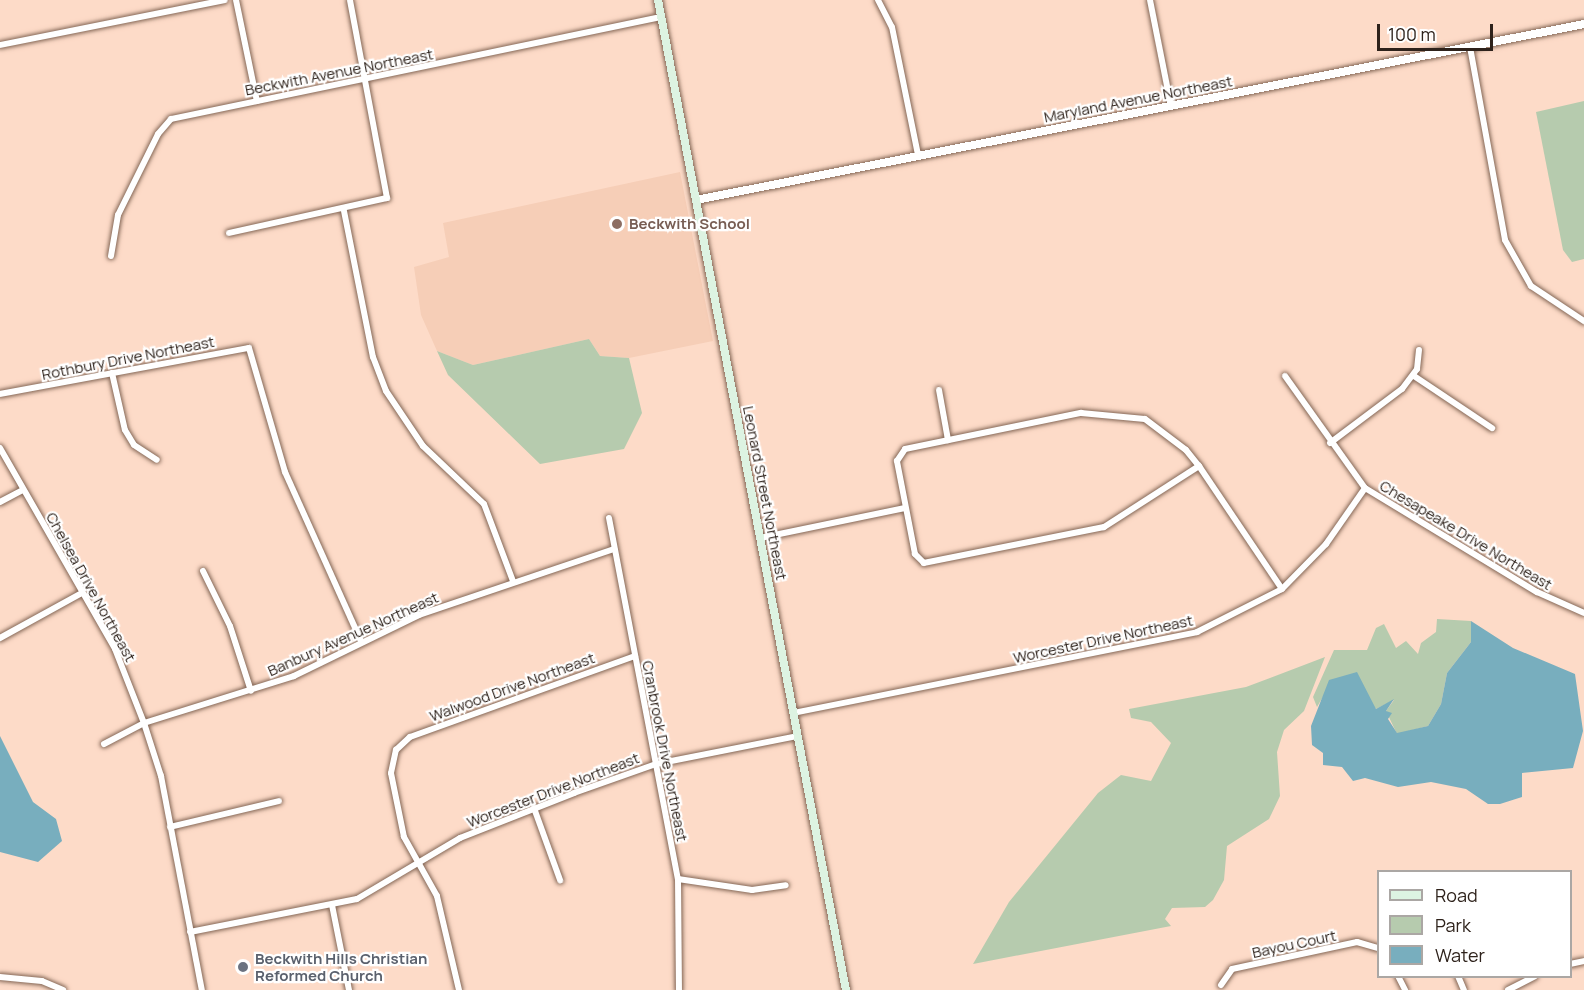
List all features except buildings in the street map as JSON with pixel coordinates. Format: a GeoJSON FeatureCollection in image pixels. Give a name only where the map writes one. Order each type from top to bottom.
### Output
{"type":"FeatureCollection","features":[{"type":"Feature","properties":{"kind":"main road","name":"Leonard Street Northeast"},"geometry":{"type":"LineString","coordinates":[[658,0],[846,990]]}},
{"type":"Feature","properties":{"kind":"street"},"geometry":{"type":"LineString","coordinates":[[0,45],[225,0]]}},
{"type":"Feature","properties":{"kind":"street"},"geometry":{"type":"LineString","coordinates":[[236,0],[257,101]]}},
{"type":"Feature","properties":{"kind":"street"},"geometry":{"type":"LineString","coordinates":[[229,232],[344,211],[387,198],[367,80],[350,0]]}},
{"type":"Feature","properties":{"kind":"street"},"geometry":{"type":"LineString","coordinates":[[879,0],[892,27],[918,155]]}},
{"type":"Feature","properties":{"kind":"street"},"geometry":{"type":"LineString","coordinates":[[1150,0],[1171,106]]}},
{"type":"Feature","properties":{"kind":"street","name":"Beckwith Avenue Northeast"},"geometry":{"type":"LineString","coordinates":[[111,256],[118,214],[165,124],[257,101],[367,80],[661,17]]}},
{"type":"Feature","properties":{"kind":"street","name":"Maryland Avenue Northeast"},"geometry":{"type":"LineString","coordinates":[[696,200],[1584,24]]}},
{"type":"Feature","properties":{"kind":"street"},"geometry":{"type":"LineString","coordinates":[[1470,47],[1505,240],[1531,286],[1584,321]]}},
{"type":"Feature","properties":{"kind":"street"},"geometry":{"type":"LineString","coordinates":[[344,211],[370,342],[386,391],[423,446],[484,504],[513,581]]}},
{"type":"Feature","properties":{"kind":"street","name":"Rothbury Drive Northeast"},"geometry":{"type":"LineString","coordinates":[[0,394],[244,348],[255,356],[285,472],[361,641]]}},
{"type":"Feature","properties":{"kind":"street"},"geometry":{"type":"LineString","coordinates":[[1330,443],[1390,402],[1414,376],[1419,350]]}},
{"type":"Feature","properties":{"kind":"street"},"geometry":{"type":"LineString","coordinates":[[112,373],[125,430],[139,451],[157,460]]}},
{"type":"Feature","properties":{"kind":"street","name":"Chesapeake Drive Northeast"},"geometry":{"type":"LineString","coordinates":[[1285,376],[1330,443],[1365,488],[1537,592],[1584,613]]}},
{"type":"Feature","properties":{"kind":"street"},"geometry":{"type":"LineString","coordinates":[[1414,376],[1492,428]]}},
{"type":"Feature","properties":{"kind":"street"},"geometry":{"type":"LineString","coordinates":[[939,390],[948,440]]}},
{"type":"Feature","properties":{"kind":"street"},"geometry":{"type":"LineString","coordinates":[[1199,466],[1104,527],[924,563],[915,554],[897,461],[901,451],[948,440],[1111,412],[1165,429],[1199,466],[1282,589]]}},
{"type":"Feature","properties":{"kind":"street","name":"Chelsea Drive Northeast"},"geometry":{"type":"LineString","coordinates":[[0,448],[80,594],[115,649],[144,723],[170,827],[202,990]]}},
{"type":"Feature","properties":{"kind":"street","name":"Worcester Drive Northeast"},"geometry":{"type":"LineString","coordinates":[[793,713],[1173,639],[1229,618],[1282,589],[1326,544],[1365,488]]}},
{"type":"Feature","properties":{"kind":"street"},"geometry":{"type":"LineString","coordinates":[[0,502],[23,490]]}},
{"type":"Feature","properties":{"kind":"street"},"geometry":{"type":"LineString","coordinates":[[760,538],[905,508]]}},
{"type":"Feature","properties":{"kind":"street","name":"Cranbrook Drive Northeast"},"geometry":{"type":"LineString","coordinates":[[609,518],[678,879],[679,990]]}},
{"type":"Feature","properties":{"kind":"street","name":"Banbury Avenue Northeast"},"geometry":{"type":"LineString","coordinates":[[104,744],[144,723],[294,676],[361,641],[513,581],[614,549]]}},
{"type":"Feature","properties":{"kind":"street"},"geometry":{"type":"LineString","coordinates":[[203,571],[230,626],[251,690]]}},
{"type":"Feature","properties":{"kind":"street"},"geometry":{"type":"LineString","coordinates":[[0,638],[80,594]]}},
{"type":"Feature","properties":{"kind":"street","name":"Walwood Drive Northeast"},"geometry":{"type":"LineString","coordinates":[[419,863],[404,837],[392,773],[400,745],[635,656]]}},
{"type":"Feature","properties":{"kind":"street","name":"Worcester Drive Northeast"},"geometry":{"type":"LineString","coordinates":[[190,932],[332,905],[370,894],[477,830],[534,808],[656,764],[798,736]]}},
{"type":"Feature","properties":{"kind":"street"},"geometry":{"type":"LineString","coordinates":[[170,827],[279,801]]}},
{"type":"Feature","properties":{"kind":"street"},"geometry":{"type":"LineString","coordinates":[[534,808],[560,880]]}},
{"type":"Feature","properties":{"kind":"street"},"geometry":{"type":"LineString","coordinates":[[419,863],[441,906],[459,990]]}},
{"type":"Feature","properties":{"kind":"street"},"geometry":{"type":"LineString","coordinates":[[678,879],[752,890],[786,885]]}},
{"type":"Feature","properties":{"kind":"street"},"geometry":{"type":"LineString","coordinates":[[332,905],[349,990]]}},
{"type":"Feature","properties":{"kind":"street","name":"Bayou Court"},"geometry":{"type":"LineString","coordinates":[[1221,985],[1232,969],[1357,942],[1377,946]]}},
{"type":"Feature","properties":{"kind":"street"},"geometry":{"type":"LineString","coordinates":[[0,977],[42,981],[63,990]]}},
{"type":"Feature","properties":{"kind":"street"},"geometry":{"type":"LineString","coordinates":[[1508,990],[1531,978]]}},
{"type":"Feature","properties":{"kind":"shaded area"},"geometry":{"type":"Polygon","coordinates":[[[680,172],[713,341],[629,358],[600,356],[589,339],[473,365],[437,351],[421,315],[414,267],[449,257],[443,223],[680,172]]]}},
{"type":"Feature","properties":{"kind":"green space"},"geometry":{"type":"Polygon","coordinates":[[[1584,101],[1584,259],[1572,262],[1563,250],[1536,112],[1584,101]]]}},
{"type":"Feature","properties":{"kind":"green space"},"geometry":{"type":"Polygon","coordinates":[[[589,339],[600,356],[629,358],[642,413],[624,449],[540,464],[448,375],[437,351],[473,365],[589,339]]]}},
{"type":"Feature","properties":{"kind":"green space"},"geometry":{"type":"Polygon","coordinates":[[[1437,619],[1471,621],[1471,642],[1447,673],[1441,704],[1428,726],[1397,734],[1386,711],[1394,700],[1376,709],[1342,677],[1332,681],[1317,707],[1313,697],[1334,650],[1367,650],[1376,628],[1384,624],[1396,648],[1406,641],[1418,654],[1421,643],[1436,632],[1437,619]]]}},
{"type":"Feature","properties":{"kind":"green space"},"geometry":{"type":"Polygon","coordinates":[[[1325,657],[1304,711],[1284,730],[1277,752],[1280,796],[1269,819],[1227,846],[1224,880],[1213,900],[1205,907],[1172,908],[1165,919],[1171,926],[973,964],[1009,902],[1098,793],[1121,775],[1151,781],[1171,743],[1151,722],[1131,718],[1129,709],[1246,687],[1325,657]]]}},
{"type":"Feature","properties":{"kind":"water"},"geometry":{"type":"Polygon","coordinates":[[[1471,621],[1513,648],[1575,674],[1583,731],[1573,768],[1522,773],[1522,797],[1500,804],[1488,804],[1466,789],[1431,782],[1398,787],[1365,778],[1353,781],[1342,767],[1323,765],[1323,753],[1312,745],[1311,726],[1329,680],[1357,672],[1376,709],[1394,699],[1386,711],[1392,713],[1388,719],[1397,733],[1428,726],[1441,704],[1447,673],[1471,642],[1471,621]]]}},
{"type":"Feature","properties":{"kind":"water"},"geometry":{"type":"Polygon","coordinates":[[[0,736],[33,802],[56,819],[62,841],[38,862],[0,852],[0,736]]]}},
{"type":"Feature","properties":{"kind":"place","name":"Beckwith School"},"geometry":{"type":"Point","coordinates":[617,224]}},
{"type":"Feature","properties":{"kind":"place","name":"Beckwith Hills Christian Reformed Church"},"geometry":{"type":"Point","coordinates":[243,967]}}]}
